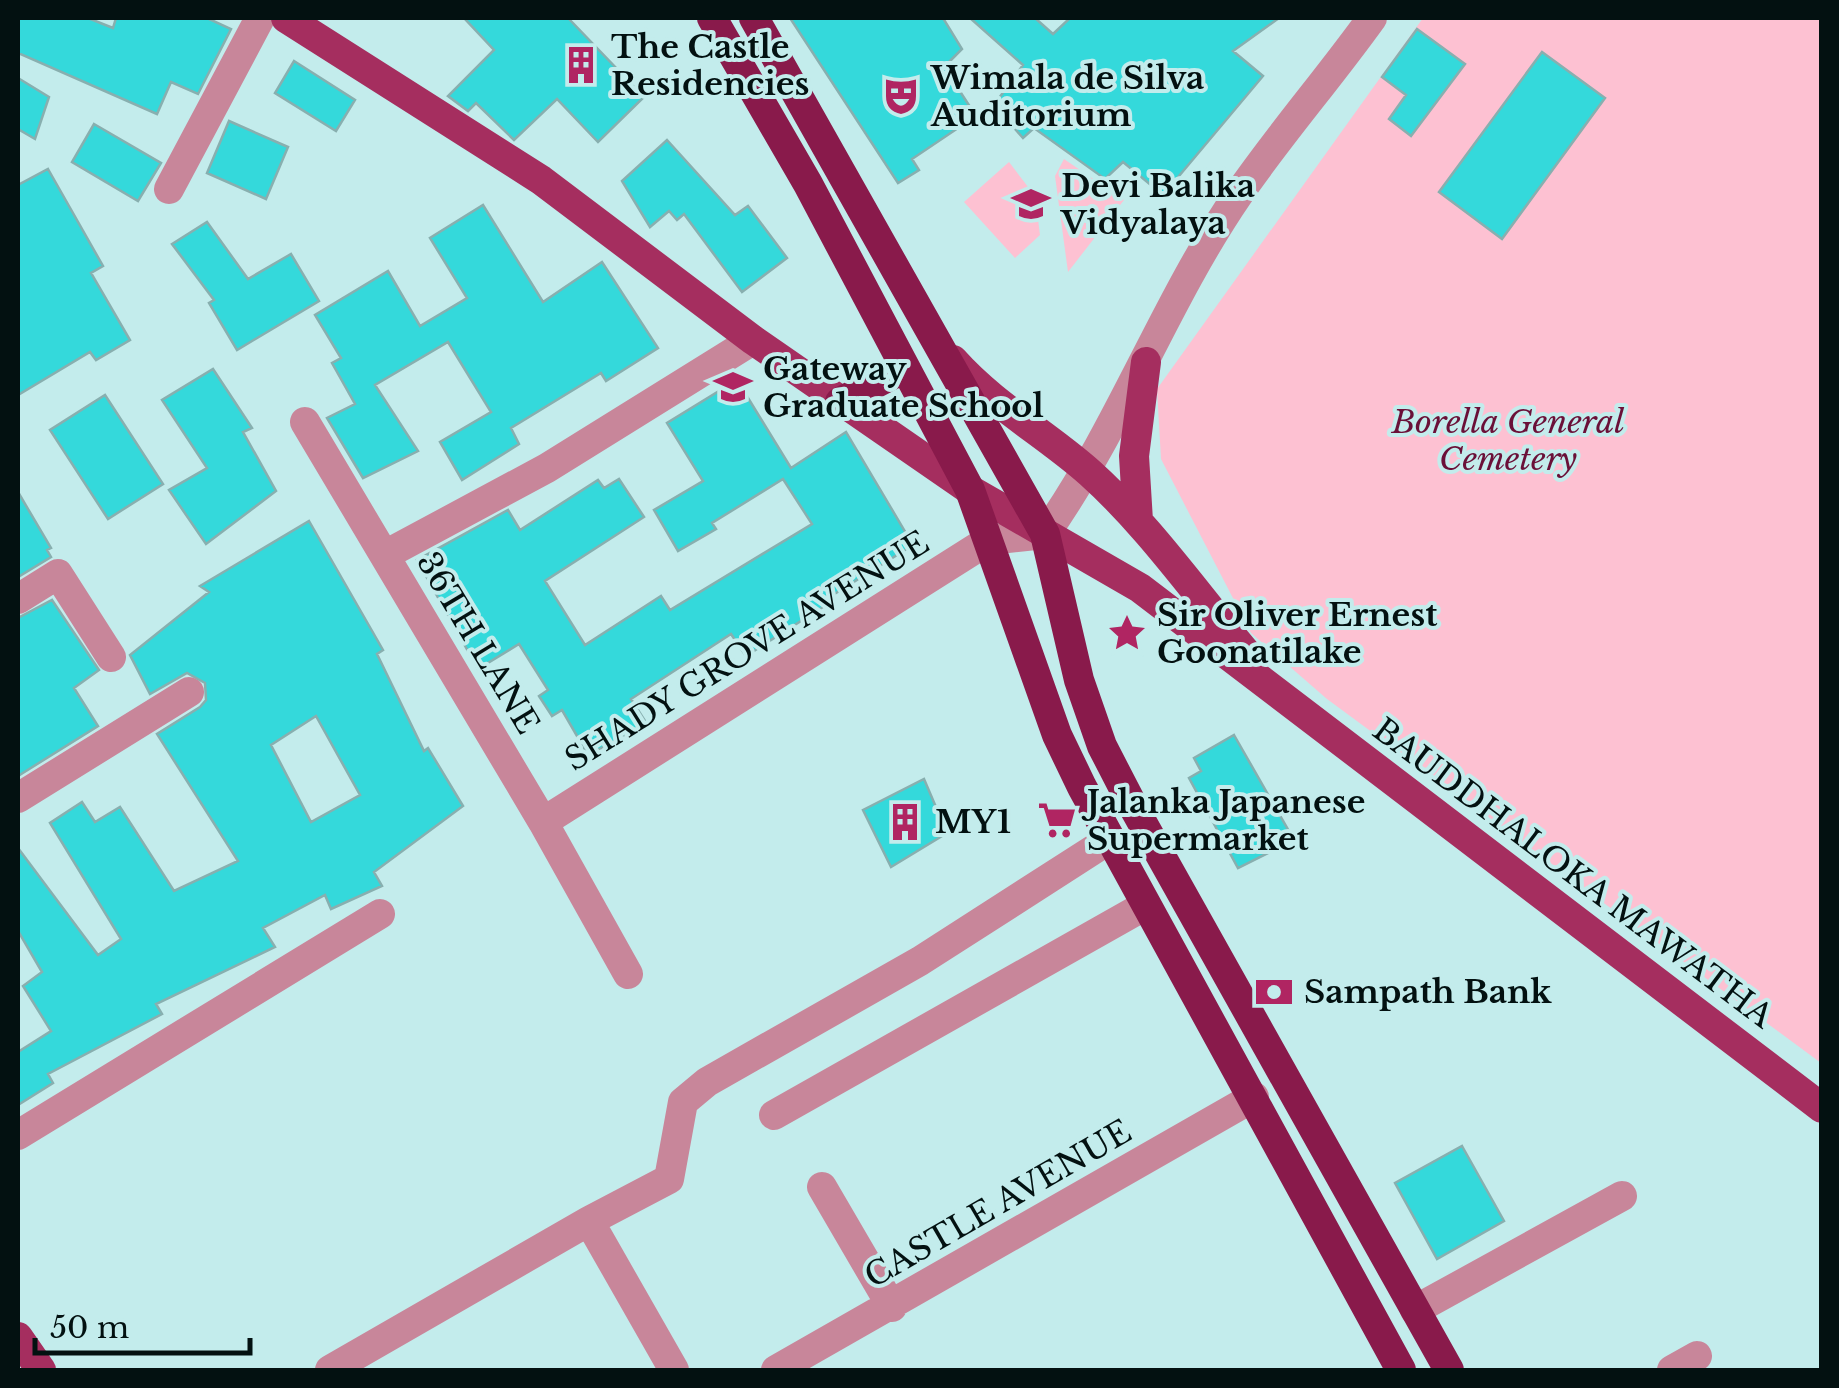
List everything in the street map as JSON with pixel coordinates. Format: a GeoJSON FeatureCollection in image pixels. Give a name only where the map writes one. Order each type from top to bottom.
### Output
{"type":"FeatureCollection","features":[{"type":"Feature","properties":{"kind":"highway"},"geometry":{"type":"LineString","coordinates":[[712,18],[808,184],[970,490],[1057,736],[1401,1370]]}},
{"type":"Feature","properties":{"kind":"highway"},"geometry":{"type":"LineString","coordinates":[[754,18],[1045,534],[1079,680],[1102,746],[1274,1065],[1449,1370]]}},
{"type":"Feature","properties":{"kind":"highway"},"geometry":{"type":"LineString","coordinates":[[840,402],[905,368]]}},
{"type":"Feature","properties":{"kind":"main road","name":"BAUDDHALOKA MAWATHA"},"geometry":{"type":"LineString","coordinates":[[286,18],[541,180],[753,340],[970,490],[1140,588],[1822,1108]]}},
{"type":"Feature","properties":{"kind":"main road","name":"BAUDDHALOKA MAWATHA"},"geometry":{"type":"LineString","coordinates":[[940,345],[1006,412],[1088,472],[1138,522],[1282,695]]}},
{"type":"Feature","properties":{"kind":"main road"},"geometry":{"type":"LineString","coordinates":[[1138,522],[1134,456],[1146,362]]}},
{"type":"Feature","properties":{"kind":"main road"},"geometry":{"type":"LineString","coordinates":[[18,1337],[41,1370]]}},
{"type":"Feature","properties":{"kind":"street"},"geometry":{"type":"LineString","coordinates":[[170,189],[260,18]]}},
{"type":"Feature","properties":{"kind":"street"},"geometry":{"type":"LineString","coordinates":[[989,540],[1045,534],[1088,472],[1168,312],[1238,195],[1372,18]]}},
{"type":"Feature","properties":{"kind":"street","name":"36TH LANE"},"geometry":{"type":"LineString","coordinates":[[386,555],[547,468],[753,340]]}},
{"type":"Feature","properties":{"kind":"street","name":"36TH LANE"},"geometry":{"type":"LineString","coordinates":[[306,422],[543,822],[628,974]]}},
{"type":"Feature","properties":{"kind":"street","name":"SHADY GROVE AVENUE"},"geometry":{"type":"LineString","coordinates":[[543,822],[989,540]]}},
{"type":"Feature","properties":{"kind":"street"},"geometry":{"type":"LineString","coordinates":[[18,599],[58,574],[111,657]]}},
{"type":"Feature","properties":{"kind":"street"},"geometry":{"type":"LineString","coordinates":[[18,798],[190,692]]}},
{"type":"Feature","properties":{"kind":"street"},"geometry":{"type":"LineString","coordinates":[[330,1370],[669,1178],[682,1102],[707,1082],[920,961],[1110,839]]}},
{"type":"Feature","properties":{"kind":"street"},"geometry":{"type":"LineString","coordinates":[[774,1115],[1146,905]]}},
{"type":"Feature","properties":{"kind":"street"},"geometry":{"type":"LineString","coordinates":[[18,1135],[380,914]]}},
{"type":"Feature","properties":{"kind":"street","name":"CASTLE AVENUE"},"geometry":{"type":"LineString","coordinates":[[776,1370],[1254,1097]]}},
{"type":"Feature","properties":{"kind":"street"},"geometry":{"type":"LineString","coordinates":[[822,1187],[892,1307]]}},
{"type":"Feature","properties":{"kind":"street"},"geometry":{"type":"LineString","coordinates":[[1416,1310],[1622,1196]]}},
{"type":"Feature","properties":{"kind":"street"},"geometry":{"type":"LineString","coordinates":[[590,1221],[674,1370]]}},
{"type":"Feature","properties":{"kind":"green space","name":"Borella General Cemetery"},"geometry":{"type":"Polygon","coordinates":[[[1423,18],[1821,18],[1821,1063],[1327,699],[1251,633],[1161,459],[1157,389],[1423,18]]]}},
{"type":"Feature","properties":{"kind":"green space"},"geometry":{"type":"Polygon","coordinates":[[[1064,159],[1124,200],[1068,272],[1055,176],[1064,159]]]}},
{"type":"Feature","properties":{"kind":"green space"},"geometry":{"type":"Polygon","coordinates":[[[1009,162],[1035,196],[1040,235],[1015,258],[964,202],[1009,162]]]}},
{"type":"Feature","properties":{"kind":"building"},"geometry":{"type":"Polygon","coordinates":[[[18,18],[88,18],[113,28],[116,18],[207,18],[231,29],[198,94],[171,82],[157,114],[18,53],[18,18]]]}},
{"type":"Feature","properties":{"kind":"building"},"geometry":{"type":"Polygon","coordinates":[[[464,18],[568,18],[644,97],[598,142],[557,99],[514,140],[476,103],[468,111],[448,96],[494,50],[464,18]]]}},
{"type":"Feature","properties":{"kind":"building","name":"Wimala de Silva Auditorium"},"geometry":{"type":"Polygon","coordinates":[[[790,18],[943,18],[962,49],[944,67],[976,116],[912,159],[919,170],[898,183],[790,18]]]}},
{"type":"Feature","properties":{"kind":"building"},"geometry":{"type":"Polygon","coordinates":[[[970,18],[1035,18],[1053,34],[1070,18],[1279,18],[1233,51],[1263,76],[1163,195],[1123,162],[1105,179],[1034,128],[1023,138],[994,105],[1023,65],[970,18]]]}},
{"type":"Feature","properties":{"kind":"building"},"geometry":{"type":"Polygon","coordinates":[[[1417,29],[1465,64],[1411,136],[1389,119],[1406,95],[1382,77],[1417,29]]]}},
{"type":"Feature","properties":{"kind":"building"},"geometry":{"type":"Polygon","coordinates":[[[1542,52],[1605,98],[1502,239],[1439,192],[1542,52]]]}},
{"type":"Feature","properties":{"kind":"building"},"geometry":{"type":"Polygon","coordinates":[[[294,61],[355,100],[336,131],[275,93],[294,61]]]}},
{"type":"Feature","properties":{"kind":"building"},"geometry":{"type":"Polygon","coordinates":[[[18,78],[49,97],[35,139],[18,129],[18,78]]]}},
{"type":"Feature","properties":{"kind":"building"},"geometry":{"type":"Polygon","coordinates":[[[229,121],[288,147],[266,199],[207,173],[229,121]]]}},
{"type":"Feature","properties":{"kind":"building"},"geometry":{"type":"Polygon","coordinates":[[[94,124],[161,163],[138,201],[72,162],[94,124]]]}},
{"type":"Feature","properties":{"kind":"building"},"geometry":{"type":"Polygon","coordinates":[[[667,140],[735,215],[748,206],[787,258],[742,292],[684,214],[677,220],[669,211],[650,227],[622,181],[667,140]]]}},
{"type":"Feature","properties":{"kind":"building"},"geometry":{"type":"Polygon","coordinates":[[[48,169],[103,266],[91,273],[130,340],[96,360],[90,352],[18,395],[18,185],[48,169]]]}},
{"type":"Feature","properties":{"kind":"building"},"geometry":{"type":"Polygon","coordinates":[[[483,205],[543,302],[602,262],[658,348],[606,381],[601,373],[511,428],[519,444],[462,480],[440,442],[491,412],[448,342],[375,385],[418,451],[363,478],[327,418],[355,404],[332,363],[341,358],[315,315],[388,271],[420,326],[467,298],[430,238],[483,205]]]}},
{"type":"Feature","properties":{"kind":"building"},"geometry":{"type":"Polygon","coordinates":[[[207,222],[248,279],[291,254],[319,301],[237,350],[209,303],[214,300],[172,244],[207,222]]]}},
{"type":"Feature","properties":{"kind":"building"},"geometry":{"type":"Polygon","coordinates":[[[213,369],[252,428],[243,432],[276,491],[206,544],[169,490],[207,468],[162,400],[213,369]]]}},
{"type":"Feature","properties":{"kind":"building"},"geometry":{"type":"Polygon","coordinates":[[[737,380],[791,468],[846,432],[913,545],[820,603],[823,607],[746,656],[731,634],[631,699],[647,724],[588,755],[562,710],[552,716],[539,696],[548,690],[519,644],[478,669],[417,560],[508,510],[520,530],[598,480],[604,488],[619,479],[644,517],[545,581],[585,645],[661,596],[670,610],[812,524],[783,479],[712,523],[716,529],[678,551],[654,510],[703,481],[667,423],[737,380]]]}},
{"type":"Feature","properties":{"kind":"building"},"geometry":{"type":"Polygon","coordinates":[[[105,395],[163,484],[108,519],[50,430],[105,395]]]}},
{"type":"Feature","properties":{"kind":"building"},"geometry":{"type":"Polygon","coordinates":[[[18,492],[51,548],[47,550],[51,557],[18,577],[18,492]]]}},
{"type":"Feature","properties":{"kind":"building"},"geometry":{"type":"Polygon","coordinates":[[[309,521],[383,650],[377,654],[424,751],[428,748],[463,806],[374,872],[382,886],[331,909],[325,895],[263,928],[275,947],[156,1004],[162,1014],[48,1074],[53,1083],[18,1105],[18,1052],[51,1031],[23,986],[42,972],[18,931],[18,848],[98,955],[121,939],[50,823],[82,802],[95,822],[120,807],[174,891],[238,861],[157,734],[200,707],[206,700],[205,683],[187,673],[150,694],[130,655],[209,592],[200,586],[309,521]],[[316,716],[271,745],[311,822],[360,795],[316,716]]]}},
{"type":"Feature","properties":{"kind":"building"},"geometry":{"type":"Polygon","coordinates":[[[52,600],[99,670],[74,688],[98,726],[18,776],[18,618],[52,600]]]}},
{"type":"Feature","properties":{"kind":"building"},"geometry":{"type":"Polygon","coordinates":[[[1234,735],[1294,840],[1238,868],[1189,778],[1201,771],[1194,758],[1234,735]]]}},
{"type":"Feature","properties":{"kind":"building","name":"MY1"},"geometry":{"type":"Polygon","coordinates":[[[924,779],[947,833],[891,867],[863,810],[924,779]]]}},
{"type":"Feature","properties":{"kind":"building"},"geometry":{"type":"Polygon","coordinates":[[[1462,1146],[1504,1221],[1437,1259],[1395,1183],[1462,1146]]]}},
{"type":"Feature","properties":{"kind":"place","name":"The Castle Residencies"},"geometry":{"type":"Point","coordinates":[581,65]}},
{"type":"Feature","properties":{"kind":"place","name":"Wimala de Silva Auditorium"},"geometry":{"type":"Point","coordinates":[901,96]}},
{"type":"Feature","properties":{"kind":"place","name":"Devi Balika Vidyalaya"},"geometry":{"type":"Point","coordinates":[1031,204]}},
{"type":"Feature","properties":{"kind":"place","name":"Gateway Graduate School"},"geometry":{"type":"Point","coordinates":[733,387]}},
{"type":"Feature","properties":{"kind":"place","name":"Sir Oliver Ernest Goonatilake"},"geometry":{"type":"Point","coordinates":[1127,633]}},
{"type":"Feature","properties":{"kind":"place","name":"Jalanka Japanese Supermarket"},"geometry":{"type":"Point","coordinates":[1057,820]}},
{"type":"Feature","properties":{"kind":"place","name":"MY1"},"geometry":{"type":"Point","coordinates":[905,822]}},
{"type":"Feature","properties":{"kind":"place","name":"Sampath Bank"},"geometry":{"type":"Point","coordinates":[1274,992]}}]}
